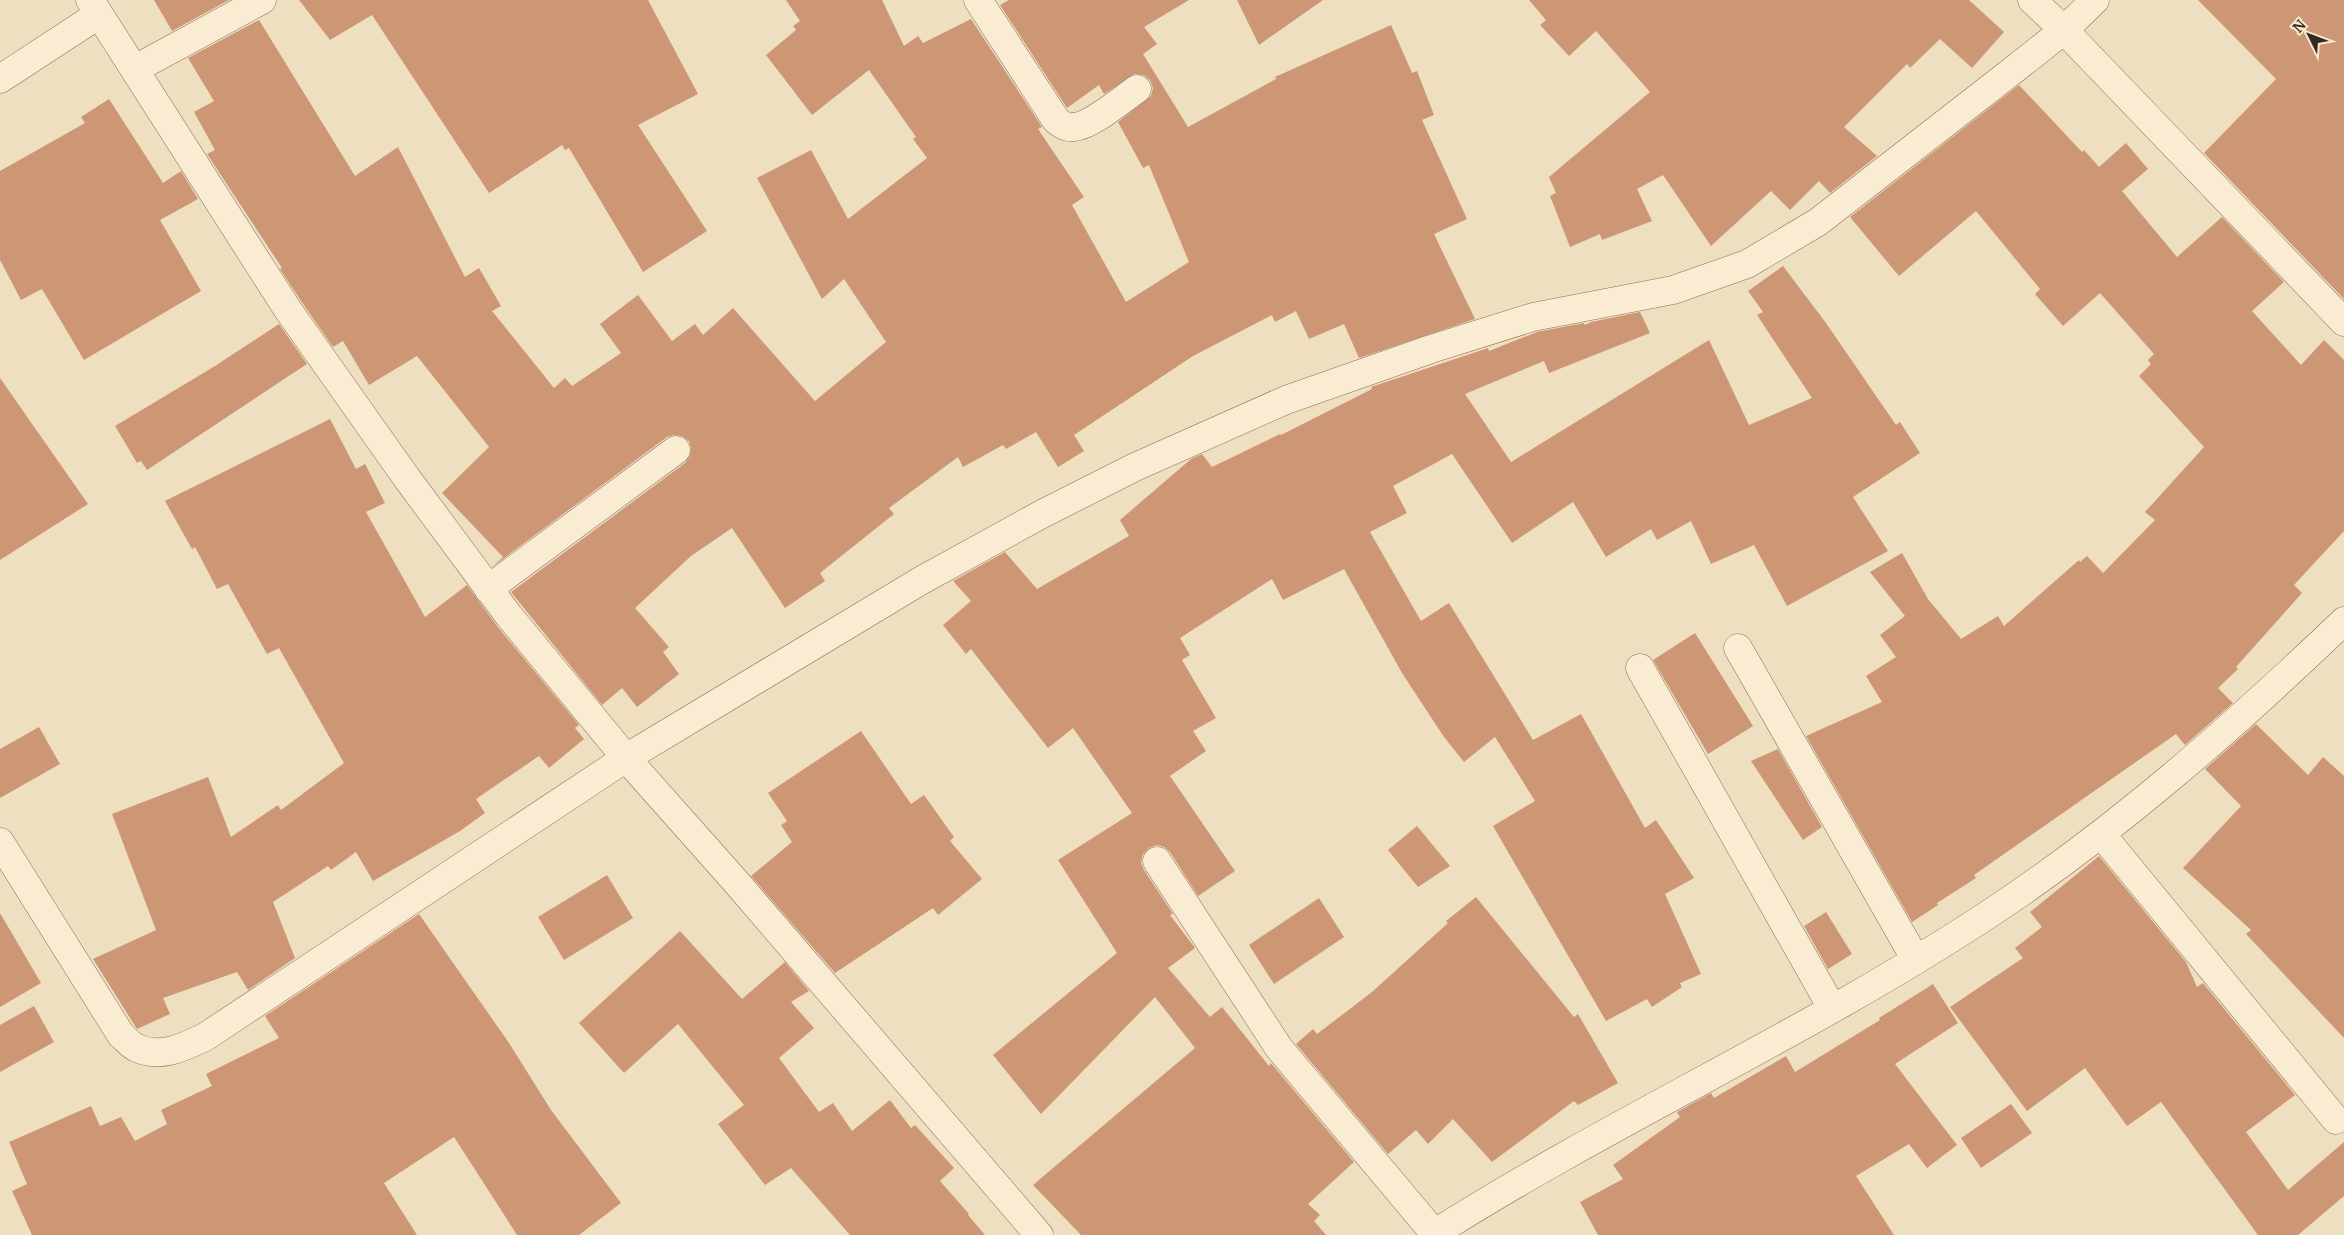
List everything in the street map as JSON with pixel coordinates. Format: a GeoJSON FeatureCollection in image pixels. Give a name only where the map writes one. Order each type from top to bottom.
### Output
{"type":"FeatureCollection","features":[{"type":"Feature","properties":{"kind":"street"},"geometry":{"type":"LineString","coordinates":[[135,68],[262,0]]}},
{"type":"Feature","properties":{"kind":"street"},"geometry":{"type":"LineString","coordinates":[[978,0],[1056,120],[1064,126],[1074,127],[1084,124],[1137,89]]}},
{"type":"Feature","properties":{"kind":"street"},"geometry":{"type":"LineString","coordinates":[[2032,0],[2064,30],[2344,322]]}},
{"type":"Feature","properties":{"kind":"street"},"geometry":{"type":"LineString","coordinates":[[0,842],[122,1035],[136,1048],[158,1053],[180,1048],[205,1036],[626,758],[922,580],[1135,467],[1233,423],[1304,394],[1431,349],[1533,317],[1673,290],[1747,264],[1818,222],[2064,30],[2094,0]]}},
{"type":"Feature","properties":{"kind":"street"},"geometry":{"type":"LineString","coordinates":[[0,79],[94,7],[135,68],[288,310],[488,589],[552,670],[626,758],[737,883],[1039,1235]]}},
{"type":"Feature","properties":{"kind":"street"},"geometry":{"type":"LineString","coordinates":[[488,589],[676,450]]}},
{"type":"Feature","properties":{"kind":"street"},"geometry":{"type":"LineString","coordinates":[[1157,861],[1279,1048],[1433,1234],[1585,1144],[1717,1074],[1916,960],[1990,914],[2102,835],[2264,698],[2344,621]]}},
{"type":"Feature","properties":{"kind":"street"},"geometry":{"type":"LineString","coordinates":[[1738,648],[1916,960]]}},
{"type":"Feature","properties":{"kind":"street"},"geometry":{"type":"LineString","coordinates":[[1640,668],[1832,1008]]}},
{"type":"Feature","properties":{"kind":"street"},"geometry":{"type":"LineString","coordinates":[[2102,835],[2336,1120]]}},
{"type":"Feature","properties":{"kind":"building"},"geometry":{"type":"Polygon","coordinates":[[[154,0],[229,0],[172,31],[154,0]]]}},
{"type":"Feature","properties":{"kind":"building"},"geometry":{"type":"Polygon","coordinates":[[[299,0],[648,0],[698,94],[638,125],[707,231],[643,272],[569,148],[565,150],[562,145],[489,193],[372,15],[330,40],[299,0]]]}},
{"type":"Feature","properties":{"kind":"building"},"geometry":{"type":"Polygon","coordinates":[[[786,0],[882,0],[904,46],[918,36],[923,43],[971,19],[1042,127],[1038,129],[1084,197],[1072,205],[1126,302],[1189,262],[1149,165],[1143,168],[1118,122],[1151,96],[1153,88],[1150,80],[1144,75],[1135,74],[1104,94],[1099,85],[1067,108],[1000,5],[1009,0],[1189,0],[1144,27],[1157,44],[1143,54],[1188,127],[1276,79],[1275,77],[1391,25],[1412,73],[1417,71],[1434,115],[1422,120],[1467,219],[1434,234],[1475,319],[1359,358],[1344,324],[1309,339],[1296,311],[1275,322],[1272,315],[1193,356],[1074,435],[1084,451],[1058,467],[1036,432],[1006,449],[1003,445],[963,467],[958,457],[889,508],[894,514],[820,573],[825,581],[785,608],[732,528],[691,556],[635,608],[669,647],[663,652],[679,674],[637,707],[622,688],[602,705],[511,592],[685,463],[690,456],[691,448],[689,441],[682,436],[674,435],[667,437],[492,567],[503,557],[442,493],[489,447],[417,356],[369,385],[343,341],[333,347],[280,269],[282,268],[207,154],[215,150],[194,112],[214,101],[188,58],[259,20],[355,176],[398,147],[465,277],[479,268],[501,306],[492,311],[554,388],[565,378],[572,386],[621,353],[600,324],[638,295],[672,341],[695,324],[703,335],[733,308],[815,401],[886,342],[844,279],[822,299],[757,178],[811,150],[848,219],[927,158],[913,139],[916,137],[869,70],[812,115],[766,55],[796,30],[793,26],[800,21],[786,0]]]}},
{"type":"Feature","properties":{"kind":"building"},"geometry":{"type":"Polygon","coordinates":[[[1237,0],[1323,0],[1259,45],[1237,0]]]}},
{"type":"Feature","properties":{"kind":"building"},"geometry":{"type":"Polygon","coordinates":[[[1529,0],[1969,0],[2004,32],[1972,68],[1940,39],[1910,68],[1907,64],[1844,127],[1877,156],[1830,193],[1819,181],[1790,210],[1771,191],[1711,246],[1663,175],[1637,189],[1652,221],[1602,240],[1600,234],[1570,247],[1550,196],[1556,193],[1549,177],[1650,92],[1596,31],[1569,56],[1540,25],[1546,20],[1529,0]]]}},
{"type":"Feature","properties":{"kind":"building"},"geometry":{"type":"Polygon","coordinates":[[[2198,0],[2344,0],[2344,299],[2204,153],[2276,79],[2198,0]]]}},
{"type":"Feature","properties":{"kind":"building"},"geometry":{"type":"Polygon","coordinates":[[[2019,85],[2082,152],[2084,150],[2099,167],[2126,143],[2148,169],[2122,191],[2177,257],[2222,217],[2284,282],[2252,311],[2301,365],[2324,340],[2344,360],[2344,531],[2294,585],[2302,593],[2236,667],[2238,669],[2218,688],[2233,703],[2185,745],[2176,734],[1974,875],[1976,878],[1912,922],[1806,736],[1882,702],[1866,676],[1896,657],[1880,635],[1905,616],[1870,572],[1902,553],[1928,599],[1961,639],[1998,616],[2004,626],[2079,560],[2080,562],[2087,556],[2103,573],[2155,520],[2145,512],[2204,447],[2139,376],[2151,364],[2148,360],[2154,354],[2100,293],[2063,326],[2035,294],[2040,289],[1976,211],[1899,276],[1850,217],[2019,85]]]}},
{"type":"Feature","properties":{"kind":"building"},"geometry":{"type":"Polygon","coordinates":[[[109,99],[163,183],[181,171],[198,199],[160,220],[201,291],[84,360],[42,289],[21,300],[0,260],[0,171],[85,123],[81,117],[109,99]]]}},
{"type":"Feature","properties":{"kind":"building"},"geometry":{"type":"Polygon","coordinates":[[[1783,266],[1826,323],[1896,425],[1900,422],[1920,453],[1853,497],[1888,551],[1787,606],[1754,545],[1711,564],[1691,521],[1657,540],[1651,529],[1606,557],[1573,502],[1512,543],[1452,454],[1393,486],[1407,513],[1370,532],[1421,621],[1449,603],[1533,740],[1581,714],[1645,828],[1656,820],[1694,878],[1665,894],[1701,974],[1680,983],[1682,987],[1652,1007],[1647,999],[1606,1021],[1493,826],[1535,801],[1495,737],[1464,762],[1444,737],[1402,673],[1344,569],[1283,600],[1272,579],[1180,638],[1190,655],[1182,660],[1216,718],[1193,731],[1206,751],[1170,776],[1235,871],[1198,896],[1170,852],[1164,847],[1157,845],[1149,848],[1143,854],[1141,862],[1144,870],[1173,914],[1170,915],[1195,948],[1168,968],[1210,1017],[1222,1007],[1269,1066],[1271,1063],[1354,1162],[1308,1204],[1320,1215],[1314,1221],[1326,1235],[1081,1235],[1033,1185],[1195,1048],[1155,997],[1041,1114],[993,1055],[1117,953],[1058,860],[1132,813],[1073,728],[1048,748],[971,649],[966,654],[943,625],[971,601],[953,581],[1005,552],[1037,589],[1129,536],[1120,520],[1191,459],[1202,454],[1212,467],[1281,435],[1372,389],[1371,387],[1488,348],[1489,351],[1537,332],[1584,323],[1585,325],[1591,322],[1640,312],[1650,333],[1549,373],[1544,361],[1465,394],[1511,462],[1709,340],[1749,425],[1812,398],[1757,315],[1763,312],[1748,291],[1783,266]]]}},
{"type":"Feature","properties":{"kind":"building"},"geometry":{"type":"Polygon","coordinates":[[[279,324],[307,364],[147,470],[141,461],[137,463],[115,426],[215,366],[279,324]]]}},
{"type":"Feature","properties":{"kind":"building"},"geometry":{"type":"Polygon","coordinates":[[[0,378],[88,504],[0,560],[0,378]]]}},
{"type":"Feature","properties":{"kind":"building"},"geometry":{"type":"Polygon","coordinates":[[[330,419],[356,469],[365,464],[385,503],[366,512],[425,617],[467,585],[497,626],[579,725],[575,728],[584,739],[549,768],[539,756],[476,799],[485,813],[460,831],[373,881],[356,852],[331,870],[328,866],[273,902],[295,958],[248,990],[237,972],[163,998],[170,1014],[137,1029],[93,959],[156,930],[112,814],[208,777],[231,837],[278,805],[281,810],[344,763],[279,648],[267,654],[228,584],[217,589],[195,547],[192,549],[165,501],[330,419]]]}},
{"type":"Feature","properties":{"kind":"building"},"geometry":{"type":"Polygon","coordinates":[[[1695,633],[1753,726],[1708,754],[1653,660],[1695,633]]]}},
{"type":"Feature","properties":{"kind":"building"},"geometry":{"type":"Polygon","coordinates":[[[2256,724],[2308,775],[2323,757],[2344,776],[2344,1038],[2246,934],[2251,930],[2183,868],[2241,806],[2205,769],[2256,724]]]}},
{"type":"Feature","properties":{"kind":"building"},"geometry":{"type":"Polygon","coordinates":[[[39,727],[60,764],[0,798],[0,749],[39,727]]]}},
{"type":"Feature","properties":{"kind":"building"},"geometry":{"type":"Polygon","coordinates":[[[861,731],[911,804],[924,795],[954,837],[950,841],[982,879],[938,915],[933,908],[835,973],[751,876],[792,842],[781,825],[787,821],[768,793],[861,731]]]}},
{"type":"Feature","properties":{"kind":"building"},"geometry":{"type":"Polygon","coordinates":[[[1778,749],[1822,827],[1803,840],[1751,761],[1778,749]]]}},
{"type":"Feature","properties":{"kind":"building"},"geometry":{"type":"Polygon","coordinates":[[[1417,826],[1450,866],[1418,887],[1388,850],[1417,826]]]}},
{"type":"Feature","properties":{"kind":"building"},"geometry":{"type":"Polygon","coordinates":[[[2099,856],[2186,962],[2197,987],[2203,983],[2295,1095],[2246,1132],[2288,1190],[2344,1142],[2344,1196],[2298,1235],[2258,1235],[2161,1102],[2127,1126],[2085,1068],[2027,1111],[1950,1007],[2023,958],[2015,948],[2042,927],[2030,912],[2099,856]]]}},
{"type":"Feature","properties":{"kind":"building"},"geometry":{"type":"Polygon","coordinates":[[[607,875],[633,918],[564,960],[538,917],[607,875]]]}},
{"type":"Feature","properties":{"kind":"building"},"geometry":{"type":"Polygon","coordinates":[[[1476,897],[1574,1017],[1578,1014],[1618,1083],[1578,1105],[1574,1101],[1492,1162],[1453,1119],[1428,1144],[1416,1130],[1388,1154],[1296,1044],[1313,1029],[1317,1034],[1372,992],[1448,923],[1446,921],[1476,897]]]}},
{"type":"Feature","properties":{"kind":"building"},"geometry":{"type":"Polygon","coordinates":[[[1319,898],[1344,937],[1274,984],[1249,945],[1319,898]]]}},
{"type":"Feature","properties":{"kind":"building"},"geometry":{"type":"Polygon","coordinates":[[[1826,912],[1852,954],[1828,969],[1804,926],[1826,912]]]}},
{"type":"Feature","properties":{"kind":"building"},"geometry":{"type":"Polygon","coordinates":[[[0,913],[41,983],[0,1007],[0,913]]]}},
{"type":"Feature","properties":{"kind":"building"},"geometry":{"type":"Polygon","coordinates":[[[419,914],[509,1043],[551,1110],[621,1203],[579,1235],[517,1235],[454,1137],[384,1183],[417,1235],[32,1235],[12,1191],[27,1184],[9,1142],[91,1106],[100,1126],[121,1117],[135,1141],[167,1124],[161,1110],[212,1086],[206,1074],[279,1038],[265,1016],[419,914]]]}},
{"type":"Feature","properties":{"kind":"building"},"geometry":{"type":"Polygon","coordinates":[[[680,931],[742,999],[785,962],[809,991],[791,1002],[814,1028],[779,1058],[819,1112],[833,1103],[852,1131],[890,1100],[911,1128],[915,1125],[954,1168],[940,1181],[985,1235],[850,1235],[791,1168],[765,1185],[718,1124],[744,1105],[678,1024],[624,1073],[579,1023],[680,931]]]}},
{"type":"Feature","properties":{"kind":"building"},"geometry":{"type":"Polygon","coordinates":[[[1933,984],[1958,1023],[1895,1064],[1957,1145],[1927,1168],[1909,1144],[1856,1176],[1894,1235],[1598,1235],[1580,1202],[1623,1179],[1613,1165],[1680,1117],[1677,1112],[1711,1093],[1714,1098],[1786,1056],[1795,1072],[1880,1020],[1879,1018],[1933,984]]]}},
{"type":"Feature","properties":{"kind":"building"},"geometry":{"type":"Polygon","coordinates":[[[34,1006],[54,1042],[0,1072],[0,1025],[34,1006]]]}},
{"type":"Feature","properties":{"kind":"building"},"geometry":{"type":"Polygon","coordinates":[[[2011,1104],[2032,1133],[1981,1168],[1961,1138],[2011,1104]]]}}]}
